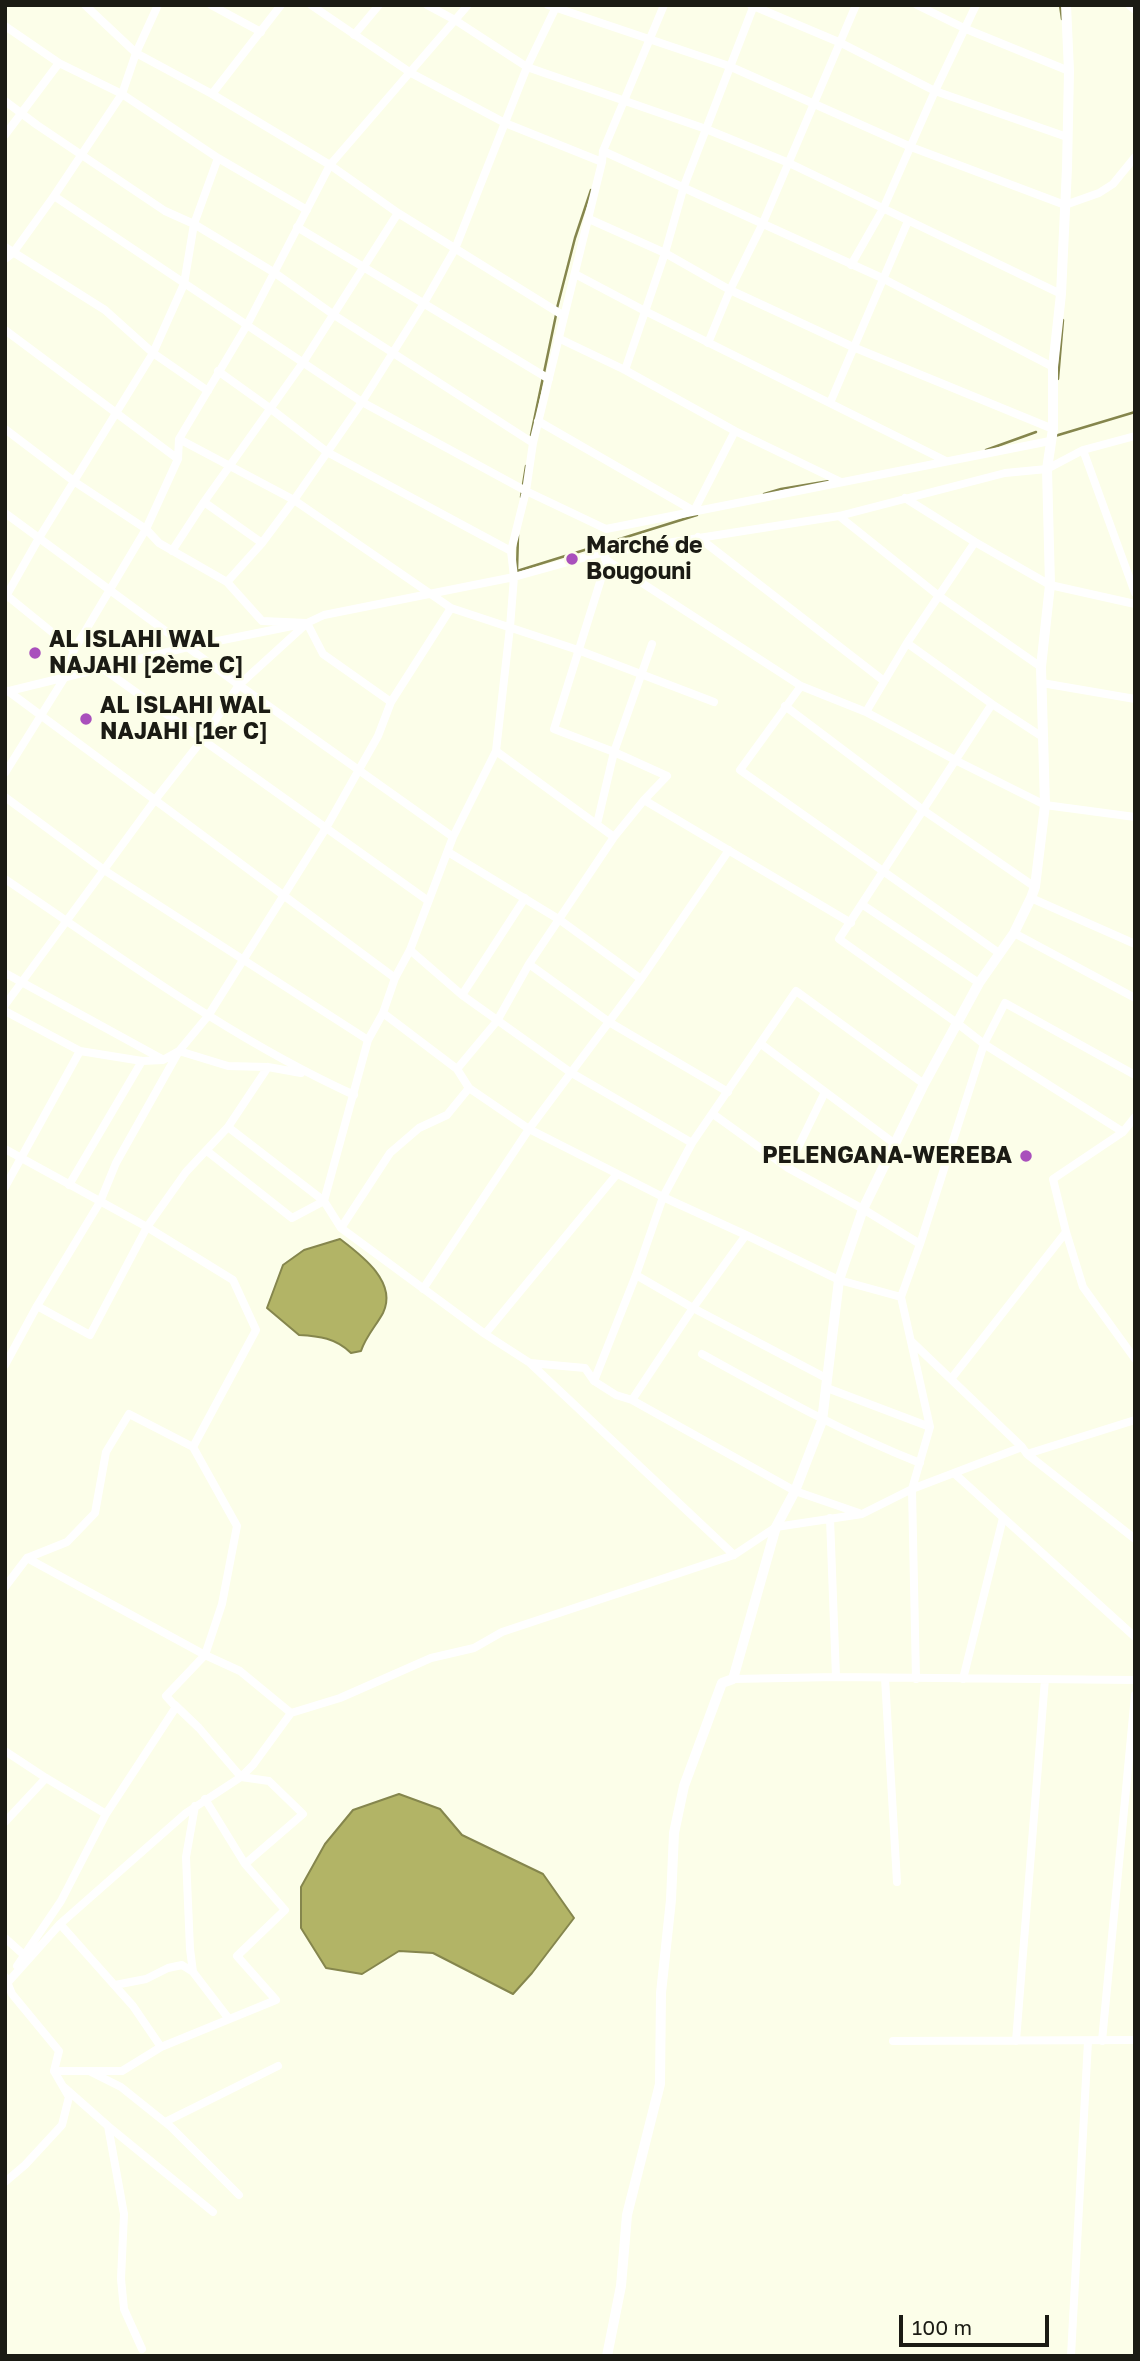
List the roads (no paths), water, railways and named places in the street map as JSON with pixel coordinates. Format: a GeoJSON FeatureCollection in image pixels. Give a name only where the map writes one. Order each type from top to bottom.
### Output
{"type":"FeatureCollection","features":[{"type":"Feature","properties":{"kind":"street"},"geometry":{"type":"LineString","coordinates":[[85,5],[136,52],[330,165],[398,213],[564,316]]}},
{"type":"Feature","properties":{"kind":"street"},"geometry":{"type":"LineString","coordinates":[[158,5],[136,52],[122,94],[54,196],[8,253],[44,270],[105,310],[153,353],[208,391]]}},
{"type":"Feature","properties":{"kind":"street"},"geometry":{"type":"LineString","coordinates":[[211,5],[261,32]]}},
{"type":"Feature","properties":{"kind":"street"},"geometry":{"type":"LineString","coordinates":[[212,94],[281,5]]}},
{"type":"Feature","properties":{"kind":"street"},"geometry":{"type":"LineString","coordinates":[[311,5],[411,73],[505,123],[603,162]]}},
{"type":"Feature","properties":{"kind":"street"},"geometry":{"type":"LineString","coordinates":[[354,35],[379,5]]}},
{"type":"Feature","properties":{"kind":"street"},"geometry":{"type":"LineString","coordinates":[[427,5],[527,67],[706,129],[789,163],[1061,295]]}},
{"type":"Feature","properties":{"kind":"street"},"geometry":{"type":"LineString","coordinates":[[5,773],[65,677],[74,650],[146,529],[178,459],[179,439],[247,325],[330,165],[468,5]]}},
{"type":"Feature","properties":{"kind":"street"},"geometry":{"type":"LineString","coordinates":[[207,1151],[292,1218],[324,1201],[368,1040],[383,1013],[395,978],[410,950],[453,837],[496,751],[514,576],[511,551],[526,491],[533,443],[603,162],[603,151],[664,5]]}},
{"type":"Feature","properties":{"kind":"street"},"geometry":{"type":"LineString","coordinates":[[708,342],[762,225],[856,5]]}},
{"type":"Feature","properties":{"kind":"street"},"geometry":{"type":"LineString","coordinates":[[917,5],[966,29],[1069,71]]}},
{"type":"Feature","properties":{"kind":"street"},"geometry":{"type":"LineString","coordinates":[[851,265],[883,209],[976,5]]}},
{"type":"Feature","properties":{"kind":"street"},"geometry":{"type":"LineString","coordinates":[[733,1679],[776,1527],[796,1491],[822,1421],[839,1280],[863,1209],[924,1084],[979,983],[1014,933],[1035,887],[1045,805],[1041,667],[1050,585],[1047,469],[1053,429],[1053,367],[1061,295],[1065,205],[1069,71],[1066,5]]}},
{"type":"Feature","properties":{"kind":"street"},"geometry":{"type":"LineString","coordinates":[[1129,5],[1135,9]]}},
{"type":"Feature","properties":{"kind":"street"},"geometry":{"type":"LineString","coordinates":[[625,370],[665,253],[684,186],[753,6],[841,43],[935,90],[1067,137]]}},
{"type":"Feature","properties":{"kind":"street"},"geometry":{"type":"LineString","coordinates":[[227,582],[295,500],[394,353],[455,249],[551,7],[729,66],[911,147],[1065,205],[1113,184],[1135,157]]}},
{"type":"Feature","properties":{"kind":"street"},"geometry":{"type":"LineString","coordinates":[[5,26],[59,62],[122,94],[218,158],[307,210]]}},
{"type":"Feature","properties":{"kind":"street"},"geometry":{"type":"LineString","coordinates":[[5,135],[59,62]]}},
{"type":"Feature","properties":{"kind":"street"},"geometry":{"type":"LineString","coordinates":[[5,101],[165,211],[194,224],[275,273],[334,315],[533,443]]}},
{"type":"Feature","properties":{"kind":"street"},"geometry":{"type":"LineString","coordinates":[[603,151],[882,278],[1053,367]]}},
{"type":"Feature","properties":{"kind":"street"},"geometry":{"type":"LineString","coordinates":[[74,650],[6,596],[153,353],[184,284],[194,224],[218,158]]}},
{"type":"Feature","properties":{"kind":"street"},"geometry":{"type":"LineString","coordinates":[[54,196],[362,402],[526,491],[606,529],[1050,441]]}},
{"type":"Feature","properties":{"kind":"street"},"geometry":{"type":"LineString","coordinates":[[172,551],[302,364],[398,213]]}},
{"type":"Feature","properties":{"kind":"street"},"geometry":{"type":"LineString","coordinates":[[589,219],[665,253],[730,290],[853,348],[1053,429]]}},
{"type":"Feature","properties":{"kind":"street"},"geometry":{"type":"LineString","coordinates":[[830,403],[908,221]]}},
{"type":"Feature","properties":{"kind":"street"},"geometry":{"type":"LineString","coordinates":[[298,227],[549,379]]}},
{"type":"Feature","properties":{"kind":"street"},"geometry":{"type":"LineString","coordinates":[[575,274],[946,461]]}},
{"type":"Feature","properties":{"kind":"street"},"geometry":{"type":"LineString","coordinates":[[5,330],[178,459]]}},
{"type":"Feature","properties":{"kind":"street"},"geometry":{"type":"LineString","coordinates":[[558,338],[625,370],[735,431],[841,482]]}},
{"type":"Feature","properties":{"kind":"street"},"geometry":{"type":"LineString","coordinates":[[218,371],[327,452],[511,551]]}},
{"type":"Feature","properties":{"kind":"street"},"geometry":{"type":"LineString","coordinates":[[538,421],[694,511]]}},
{"type":"Feature","properties":{"kind":"street"},"geometry":{"type":"LineString","coordinates":[[5,429],[75,482],[146,529],[159,543],[227,582],[262,621],[307,623]]}},
{"type":"Feature","properties":{"kind":"street"},"geometry":{"type":"LineString","coordinates":[[694,511],[735,431]]}},
{"type":"Feature","properties":{"kind":"street"},"geometry":{"type":"LineString","coordinates":[[6,691],[188,647],[307,623],[324,615],[514,576],[597,554],[839,516],[1005,473],[1047,469],[1083,450],[1132,438]]}},
{"type":"Feature","properties":{"kind":"street"},"geometry":{"type":"LineString","coordinates":[[179,439],[295,500],[451,608],[643,673],[714,702]]}},
{"type":"Feature","properties":{"kind":"street"},"geometry":{"type":"LineString","coordinates":[[1083,450],[1131,570],[1135,593]]}},
{"type":"Feature","properties":{"kind":"street"},"geometry":{"type":"LineString","coordinates":[[905,498],[1050,585],[1135,604]]}},
{"type":"Feature","properties":{"kind":"street"},"geometry":{"type":"LineString","coordinates":[[204,502],[262,543]]}},
{"type":"Feature","properties":{"kind":"street"},"geometry":{"type":"LineString","coordinates":[[5,513],[239,685],[453,837]]}},
{"type":"Feature","properties":{"kind":"street"},"geometry":{"type":"LineString","coordinates":[[839,516],[939,596],[1041,667]]}},
{"type":"Feature","properties":{"kind":"street"},"geometry":{"type":"LineString","coordinates":[[698,537],[884,681]]}},
{"type":"Feature","properties":{"kind":"street"},"geometry":{"type":"LineString","coordinates":[[866,712],[907,643],[975,542]]}},
{"type":"Feature","properties":{"kind":"street"},"geometry":{"type":"LineString","coordinates":[[597,554],[801,686],[866,712],[1045,805],[1135,817]]}},
{"type":"Feature","properties":{"kind":"street"},"geometry":{"type":"LineString","coordinates":[[457,1069],[497,1021],[529,964],[614,837],[667,776],[554,729],[607,561]]}},
{"type":"Feature","properties":{"kind":"street"},"geometry":{"type":"LineString","coordinates":[[5,1365],[100,1202],[116,1163],[178,1051],[208,1016],[326,828],[360,771],[391,702],[451,608]]}},
{"type":"Feature","properties":{"kind":"street"},"geometry":{"type":"LineString","coordinates":[[5,1005],[202,740],[239,685],[307,623]]}},
{"type":"Feature","properties":{"kind":"street"},"geometry":{"type":"LineString","coordinates":[[307,623],[323,654],[391,702]]}},
{"type":"Feature","properties":{"kind":"street"},"geometry":{"type":"LineString","coordinates":[[907,643],[1044,738]]}},
{"type":"Feature","properties":{"kind":"street"},"geometry":{"type":"LineString","coordinates":[[597,824],[614,752],[652,644]]}},
{"type":"Feature","properties":{"kind":"street"},"geometry":{"type":"LineString","coordinates":[[102,668],[427,900]]}},
{"type":"Feature","properties":{"kind":"street"},"geometry":{"type":"LineString","coordinates":[[1042,684],[1135,699]]}},
{"type":"Feature","properties":{"kind":"street"},"geometry":{"type":"LineString","coordinates":[[801,686],[740,770],[999,953]]}},
{"type":"Feature","properties":{"kind":"street"},"geometry":{"type":"LineString","coordinates":[[6,691],[395,978]]}},
{"type":"Feature","properties":{"kind":"street"},"geometry":{"type":"LineString","coordinates":[[992,704],[839,939],[984,1044],[1123,1132]]}},
{"type":"Feature","properties":{"kind":"street"},"geometry":{"type":"LineString","coordinates":[[785,706],[923,810],[1035,887]]}},
{"type":"Feature","properties":{"kind":"street"},"geometry":{"type":"LineString","coordinates":[[496,751],[614,837]]}},
{"type":"Feature","properties":{"kind":"street"},"geometry":{"type":"LineString","coordinates":[[5,797],[104,870],[368,1040]]}},
{"type":"Feature","properties":{"kind":"street"},"geometry":{"type":"LineString","coordinates":[[644,800],[851,923]]}},
{"type":"Feature","properties":{"kind":"street"},"geometry":{"type":"LineString","coordinates":[[423,1289],[530,1129],[641,979],[729,850]]}},
{"type":"Feature","properties":{"kind":"street"},"geometry":{"type":"LineString","coordinates":[[448,852],[560,920],[641,979]]}},
{"type":"Feature","properties":{"kind":"street"},"geometry":{"type":"LineString","coordinates":[[5,880],[208,1016],[307,1074],[354,1095]]}},
{"type":"Feature","properties":{"kind":"street"},"geometry":{"type":"LineString","coordinates":[[462,995],[525,898]]}},
{"type":"Feature","properties":{"kind":"street"},"geometry":{"type":"LineString","coordinates":[[1031,898],[1135,944]]}},
{"type":"Feature","properties":{"kind":"street"},"geometry":{"type":"LineString","coordinates":[[863,905],[979,983]]}},
{"type":"Feature","properties":{"kind":"street"},"geometry":{"type":"LineString","coordinates":[[1014,933],[1135,998]]}},
{"type":"Feature","properties":{"kind":"street"},"geometry":{"type":"LineString","coordinates":[[410,950],[462,995],[570,1072],[692,1143]]}},
{"type":"Feature","properties":{"kind":"street"},"geometry":{"type":"LineString","coordinates":[[529,964],[609,1022],[728,1092]]}},
{"type":"Feature","properties":{"kind":"street"},"geometry":{"type":"LineString","coordinates":[[5,973],[163,1060]]}},
{"type":"Feature","properties":{"kind":"street"},"geometry":{"type":"LineString","coordinates":[[594,1381],[636,1275],[663,1197],[692,1143],[796,991],[924,1084]]}},
{"type":"Feature","properties":{"kind":"street"},"geometry":{"type":"LineString","coordinates":[[916,1679],[912,1489],[930,1427],[901,1297],[984,1044],[1005,1003],[1135,1075]]}},
{"type":"Feature","properties":{"kind":"street"},"geometry":{"type":"LineString","coordinates":[[5,1011],[80,1051],[142,1061],[163,1060],[178,1051],[228,1066],[268,1067],[307,1074]]}},
{"type":"Feature","properties":{"kind":"street"},"geometry":{"type":"LineString","coordinates":[[383,1013],[457,1069],[469,1088],[530,1129],[663,1197],[839,1280],[901,1297]]}},
{"type":"Feature","properties":{"kind":"street"},"geometry":{"type":"LineString","coordinates":[[761,1044],[895,1144]]}},
{"type":"Feature","properties":{"kind":"street"},"geometry":{"type":"LineString","coordinates":[[5,1187],[80,1051]]}},
{"type":"Feature","properties":{"kind":"street"},"geometry":{"type":"LineString","coordinates":[[69,1185],[142,1061]]}},
{"type":"Feature","properties":{"kind":"street"},"geometry":{"type":"LineString","coordinates":[[37,1306],[90,1335],[147,1227],[186,1172],[228,1128],[268,1067]]}},
{"type":"Feature","properties":{"kind":"street"},"geometry":{"type":"LineString","coordinates":[[341,1228],[390,1153],[419,1128],[447,1115],[469,1088]]}},
{"type":"Feature","properties":{"kind":"street"},"geometry":{"type":"LineString","coordinates":[[788,1168],[825,1092]]}},
{"type":"Feature","properties":{"kind":"street"},"geometry":{"type":"LineString","coordinates":[[713,1114],[788,1168],[920,1244]]}},
{"type":"Feature","properties":{"kind":"street"},"geometry":{"type":"LineString","coordinates":[[1135,1117],[1123,1132],[1053,1179],[1083,1287],[1135,1359]]}},
{"type":"Feature","properties":{"kind":"street"},"geometry":{"type":"LineString","coordinates":[[228,1128],[324,1201],[341,1228],[485,1334],[530,1363],[734,1555]]}},
{"type":"Feature","properties":{"kind":"street"},"geometry":{"type":"LineString","coordinates":[[5,1149],[147,1227],[233,1280],[256,1330],[193,1447]]}},
{"type":"Feature","properties":{"kind":"street"},"geometry":{"type":"LineString","coordinates":[[485,1334],[617,1174]]}},
{"type":"Feature","properties":{"kind":"street"},"geometry":{"type":"LineString","coordinates":[[951,1379],[1066,1232]]}},
{"type":"Feature","properties":{"kind":"street"},"geometry":{"type":"LineString","coordinates":[[632,1400],[746,1234]]}},
{"type":"Feature","properties":{"kind":"street"},"geometry":{"type":"LineString","coordinates":[[636,1275],[826,1383],[930,1427]]}},
{"type":"Feature","properties":{"kind":"street"},"geometry":{"type":"LineString","coordinates":[[910,1340],[1025,1451],[1135,1539]]}},
{"type":"Feature","properties":{"kind":"street"},"geometry":{"type":"LineString","coordinates":[[702,1354],[822,1421],[920,1463]]}},
{"type":"Feature","properties":{"kind":"street"},"geometry":{"type":"LineString","coordinates":[[530,1363],[585,1368],[594,1381],[616,1395],[632,1400],[796,1491],[862,1514]]}},
{"type":"Feature","properties":{"kind":"street"},"geometry":{"type":"LineString","coordinates":[[5,1587],[27,1558],[67,1542],[95,1513],[106,1452],[129,1414],[193,1447],[237,1526],[222,1604],[205,1655],[166,1696]]}},
{"type":"Feature","properties":{"kind":"street"},"geometry":{"type":"LineString","coordinates":[[6,1979],[60,1924],[195,1806],[241,1777],[291,1713],[340,1698],[431,1658],[474,1648],[502,1632],[734,1555],[776,1527],[862,1514],[912,1489],[955,1474],[1135,1420]]}},
{"type":"Feature","properties":{"kind":"street"},"geometry":{"type":"LineString","coordinates":[[955,1474],[1135,1637]]}},
{"type":"Feature","properties":{"kind":"street"},"geometry":{"type":"LineString","coordinates":[[830,1518],[836,1677]]}},
{"type":"Feature","properties":{"kind":"street"},"geometry":{"type":"LineString","coordinates":[[963,1679],[1003,1518]]}},
{"type":"Feature","properties":{"kind":"street"},"geometry":{"type":"LineString","coordinates":[[27,1558],[205,1655],[240,1671],[291,1713]]}},
{"type":"Feature","properties":{"kind":"street"},"geometry":{"type":"LineString","coordinates":[[607,2356],[621,2286],[627,2215],[660,2084],[661,1993],[671,1900],[674,1833],[684,1786],[722,1683],[733,1679],[836,1677],[1135,1680]]}},
{"type":"Feature","properties":{"kind":"street"},"geometry":{"type":"LineString","coordinates":[[886,1678],[897,1882]]}},
{"type":"Feature","properties":{"kind":"street"},"geometry":{"type":"LineString","coordinates":[[1016,2041],[1045,1679]]}},
{"type":"Feature","properties":{"kind":"street"},"geometry":{"type":"LineString","coordinates":[[1102,2041],[1135,1695]]}},
{"type":"Feature","properties":{"kind":"street"},"geometry":{"type":"LineString","coordinates":[[166,1696],[200,1728],[241,1777],[269,1781],[303,1814],[245,1864]]}},
{"type":"Feature","properties":{"kind":"street"},"geometry":{"type":"LineString","coordinates":[[6,1979],[61,1901],[106,1814],[176,1707],[166,1696]]}},
{"type":"Feature","properties":{"kind":"street"},"geometry":{"type":"LineString","coordinates":[[5,1751],[106,1814]]}},
{"type":"Feature","properties":{"kind":"street"},"geometry":{"type":"LineString","coordinates":[[5,1822],[46,1778]]}},
{"type":"Feature","properties":{"kind":"street"},"geometry":{"type":"LineString","coordinates":[[54,2071],[122,2071],[161,2047],[276,2000],[237,1956],[285,1910],[245,1864],[205,1799]]}},
{"type":"Feature","properties":{"kind":"street"},"geometry":{"type":"LineString","coordinates":[[193,1972],[186,1857],[195,1806]]}},
{"type":"Feature","properties":{"kind":"street"},"geometry":{"type":"LineString","coordinates":[[60,1924],[133,2006],[161,2047]]}},
{"type":"Feature","properties":{"kind":"street"},"geometry":{"type":"LineString","coordinates":[[5,1938],[24,1955]]}},
{"type":"Feature","properties":{"kind":"street"},"geometry":{"type":"LineString","coordinates":[[115,1985],[146,1979],[168,1968],[182,1965],[193,1972],[229,2019]]}},
{"type":"Feature","properties":{"kind":"street"},"geometry":{"type":"LineString","coordinates":[[5,2182],[25,2165],[62,2125],[69,2097],[54,2071],[59,2051],[12,1994],[6,1979]]}},
{"type":"Feature","properties":{"kind":"street"},"geometry":{"type":"LineString","coordinates":[[893,2041],[1135,2040]]}},
{"type":"Feature","properties":{"kind":"street"},"geometry":{"type":"LineString","coordinates":[[1071,2356],[1088,2041]]}},
{"type":"Feature","properties":{"kind":"street"},"geometry":{"type":"LineString","coordinates":[[165,2122],[278,2066]]}},
{"type":"Feature","properties":{"kind":"street"},"geometry":{"type":"LineString","coordinates":[[89,2071],[121,2087],[165,2122],[239,2194]]}},
{"type":"Feature","properties":{"kind":"street"},"geometry":{"type":"LineString","coordinates":[[65,2088],[213,2212]]}},
{"type":"Feature","properties":{"kind":"street"},"geometry":{"type":"LineString","coordinates":[[108,2126],[124,2214],[121,2279],[124,2309],[142,2349]]}},
{"type":"Feature","properties":{"kind":"waterway"},"geometry":{"type":"LineString","coordinates":[[1060,5],[1062,19]]}},
{"type":"Feature","properties":{"kind":"waterway"},"geometry":{"type":"LineString","coordinates":[[557,308],[591,190]]}},
{"type":"Feature","properties":{"kind":"waterway"},"geometry":{"type":"LineString","coordinates":[[531,435],[556,315]]}},
{"type":"Feature","properties":{"kind":"waterway"},"geometry":{"type":"LineString","coordinates":[[1058,379],[1063,320]]}},
{"type":"Feature","properties":{"kind":"waterway"},"geometry":{"type":"LineString","coordinates":[[1055,436],[1135,412]]}},
{"type":"Feature","properties":{"kind":"waterway"},"geometry":{"type":"LineString","coordinates":[[986,450],[1036,432]]}},
{"type":"Feature","properties":{"kind":"waterway"},"geometry":{"type":"LineString","coordinates":[[521,497],[526,466]]}},
{"type":"Feature","properties":{"kind":"waterway"},"geometry":{"type":"LineString","coordinates":[[764,494],[829,481]]}},
{"type":"Feature","properties":{"kind":"waterway"},"geometry":{"type":"LineString","coordinates":[[518,535],[517,571],[697,515]]}},
{"type":"Feature","properties":{"kind":"place","name":"Marché de Bougouni"},"geometry":{"type":"Point","coordinates":[572,559]}},
{"type":"Feature","properties":{"kind":"place","name":"AL ISLAHI WAL NAJAHI [2ème C]"},"geometry":{"type":"Point","coordinates":[35,653]}},
{"type":"Feature","properties":{"kind":"place","name":"AL ISLAHI WAL NAJAHI [1er C]"},"geometry":{"type":"Point","coordinates":[86,719]}},
{"type":"Feature","properties":{"kind":"place","name":"PELENGANA-WEREBA"},"geometry":{"type":"Point","coordinates":[1026,1156]}}]}
